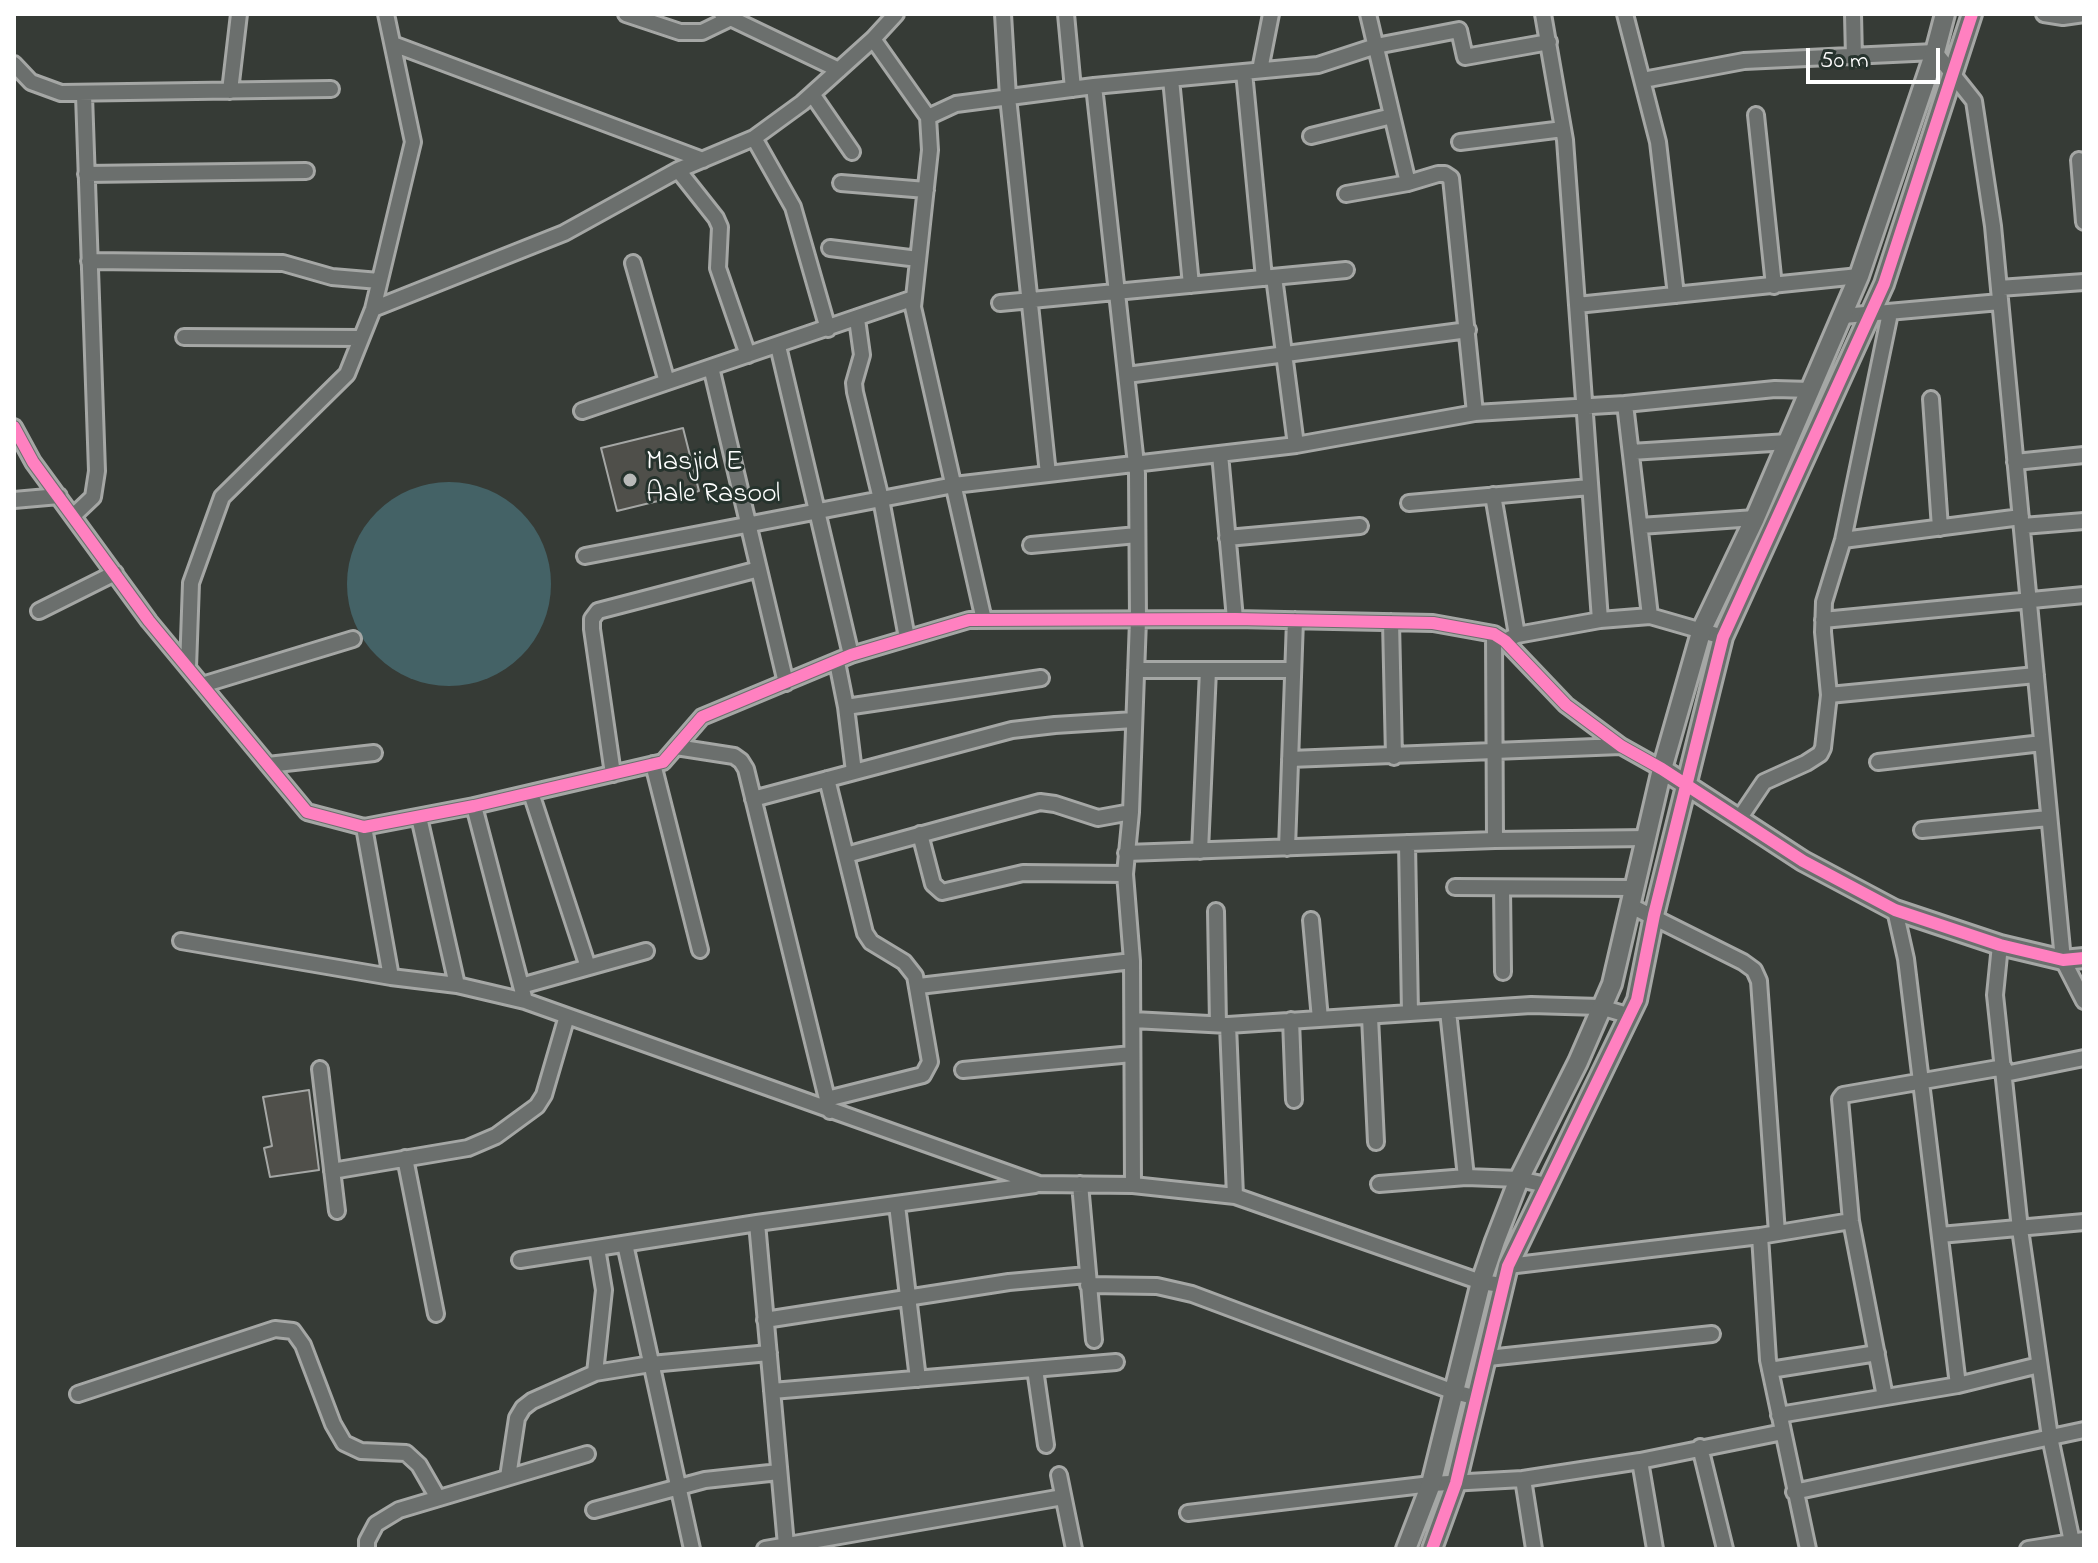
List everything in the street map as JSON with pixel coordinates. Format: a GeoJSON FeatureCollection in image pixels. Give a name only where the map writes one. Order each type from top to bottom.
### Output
{"type":"FeatureCollection","features":[{"type":"Feature","properties":{"kind":"street"},"geometry":{"type":"LineString","coordinates":[[230,91],[239,14]]}},
{"type":"Feature","properties":{"kind":"street"},"geometry":{"type":"LineString","coordinates":[[188,668],[191,583],[222,497],[347,374],[373,309],[413,142],[386,14]]}},
{"type":"Feature","properties":{"kind":"street"},"geometry":{"type":"LineString","coordinates":[[626,14],[680,32],[702,32],[727,16],[839,70]]}},
{"type":"Feature","properties":{"kind":"street"},"geometry":{"type":"LineString","coordinates":[[373,309],[564,233],[678,170],[754,138],[812,94],[896,14]]}},
{"type":"Feature","properties":{"kind":"street"},"geometry":{"type":"LineString","coordinates":[[1003,14],[1008,97],[1048,474]]}},
{"type":"Feature","properties":{"kind":"street"},"geometry":{"type":"LineString","coordinates":[[1066,14],[1073,89]]}},
{"type":"Feature","properties":{"kind":"street"},"geometry":{"type":"LineString","coordinates":[[1260,70],[1271,14]]}},
{"type":"Feature","properties":{"kind":"street"},"geometry":{"type":"LineString","coordinates":[[1368,14],[1408,183]]}},
{"type":"Feature","properties":{"kind":"street"},"geometry":{"type":"LineString","coordinates":[[1543,14],[1563,129],[1600,620]]}},
{"type":"Feature","properties":{"kind":"street"},"geometry":{"type":"LineString","coordinates":[[1625,14],[1658,142],[1676,295]]}},
{"type":"Feature","properties":{"kind":"street"},"geometry":{"type":"LineString","coordinates":[[1853,14],[1854,58]]}},
{"type":"Feature","properties":{"kind":"street"},"geometry":{"type":"LineString","coordinates":[[1406,1549],[1431,1484],[1481,1282],[1519,1179],[1578,1062],[1612,984],[1662,769],[1702,629],[1755,518],[1859,276],[1945,14]]}},
{"type":"Feature","properties":{"kind":"street"},"geometry":{"type":"LineString","coordinates":[[1432,1549],[1456,1483],[1508,1266],[1631,1016],[1723,637],[1884,284],[1972,14]]}},
{"type":"Feature","properties":{"kind":"street"},"geometry":{"type":"LineString","coordinates":[[2044,14],[2063,17],[2084,14]]}},
{"type":"Feature","properties":{"kind":"street"},"geometry":{"type":"LineString","coordinates":[[928,117],[956,104],[1008,97],[1318,65],[1376,46],[1459,30],[1465,57],[1549,42]]}},
{"type":"Feature","properties":{"kind":"street"},"geometry":{"type":"LineString","coordinates":[[873,39],[928,117],[930,150],[913,307],[984,620]]}},
{"type":"Feature","properties":{"kind":"street"},"geometry":{"type":"LineString","coordinates":[[393,44],[703,160]]}},
{"type":"Feature","properties":{"kind":"street"},"geometry":{"type":"LineString","coordinates":[[1643,80],[1744,61],[1935,52]]}},
{"type":"Feature","properties":{"kind":"street"},"geometry":{"type":"LineString","coordinates":[[1935,52],[1974,101],[1993,226],[2063,960],[2084,1001]]}},
{"type":"Feature","properties":{"kind":"street"},"geometry":{"type":"LineString","coordinates":[[14,64],[31,82],[47,90],[84,95],[331,89]]}},
{"type":"Feature","properties":{"kind":"street"},"geometry":{"type":"LineString","coordinates":[[1244,72],[1269,278],[1284,354],[1296,445]]}},
{"type":"Feature","properties":{"kind":"street"},"geometry":{"type":"LineString","coordinates":[[1171,79],[1191,285]]}},
{"type":"Feature","properties":{"kind":"street"},"geometry":{"type":"LineString","coordinates":[[1094,86],[1136,463],[1138,620],[1131,812],[1125,874],[1132,961],[1133,1185]]}},
{"type":"Feature","properties":{"kind":"street"},"geometry":{"type":"LineString","coordinates":[[812,94],[852,152]]}},
{"type":"Feature","properties":{"kind":"street"},"geometry":{"type":"LineString","coordinates":[[73,516],[93,497],[97,471],[84,95]]}},
{"type":"Feature","properties":{"kind":"street"},"geometry":{"type":"LineString","coordinates":[[1756,115],[1774,286]]}},
{"type":"Feature","properties":{"kind":"street"},"geometry":{"type":"LineString","coordinates":[[1311,136],[1392,116]]}},
{"type":"Feature","properties":{"kind":"street"},"geometry":{"type":"LineString","coordinates":[[1460,142],[1563,129]]}},
{"type":"Feature","properties":{"kind":"street"},"geometry":{"type":"LineString","coordinates":[[754,138],[793,207],[828,329]]}},
{"type":"Feature","properties":{"kind":"street"},"geometry":{"type":"LineString","coordinates":[[2079,160],[2084,222]]}},
{"type":"Feature","properties":{"kind":"street"},"geometry":{"type":"LineString","coordinates":[[678,170],[720,227],[716,260],[748,355]]}},
{"type":"Feature","properties":{"kind":"street"},"geometry":{"type":"LineString","coordinates":[[86,174],[306,171]]}},
{"type":"Feature","properties":{"kind":"street"},"geometry":{"type":"LineString","coordinates":[[1346,194],[1408,183],[1438,174],[1451,178],[1475,413]]}},
{"type":"Feature","properties":{"kind":"street"},"geometry":{"type":"LineString","coordinates":[[841,183],[926,190]]}},
{"type":"Feature","properties":{"kind":"street"},"geometry":{"type":"LineString","coordinates":[[830,248],[918,259]]}},
{"type":"Feature","properties":{"kind":"street"},"geometry":{"type":"LineString","coordinates":[[89,261],[283,263],[332,277],[379,281]]}},
{"type":"Feature","properties":{"kind":"street"},"geometry":{"type":"LineString","coordinates":[[633,263],[667,382]]}},
{"type":"Feature","properties":{"kind":"street"},"geometry":{"type":"LineString","coordinates":[[1000,303],[1346,270]]}},
{"type":"Feature","properties":{"kind":"street"},"geometry":{"type":"LineString","coordinates":[[1577,305],[1859,276]]}},
{"type":"Feature","properties":{"kind":"street"},"geometry":{"type":"LineString","coordinates":[[1843,316],[1890,313],[2084,282]]}},
{"type":"Feature","properties":{"kind":"street"},"geometry":{"type":"LineString","coordinates":[[582,411],[914,298]]}},
{"type":"Feature","properties":{"kind":"street"},"geometry":{"type":"LineString","coordinates":[[1739,819],[1764,782],[1820,754],[1826,739],[1829,695],[1824,602],[1843,540],[1890,313]]}},
{"type":"Feature","properties":{"kind":"street"},"geometry":{"type":"LineString","coordinates":[[857,319],[862,355],[854,383],[855,392],[881,499],[907,638]]}},
{"type":"Feature","properties":{"kind":"street"},"geometry":{"type":"LineString","coordinates":[[1127,375],[1468,330]]}},
{"type":"Feature","properties":{"kind":"street"},"geometry":{"type":"LineString","coordinates":[[184,337],[361,338]]}},
{"type":"Feature","properties":{"kind":"street"},"geometry":{"type":"LineString","coordinates":[[778,346],[851,655]]}},
{"type":"Feature","properties":{"kind":"street"},"geometry":{"type":"LineString","coordinates":[[711,367],[786,683]]}},
{"type":"Feature","properties":{"kind":"street"},"geometry":{"type":"LineString","coordinates":[[585,556],[954,485],[1296,445],[1475,413],[1625,404],[1775,389],[1811,390]]}},
{"type":"Feature","properties":{"kind":"street"},"geometry":{"type":"LineString","coordinates":[[1931,399],[1940,528]]}},
{"type":"Feature","properties":{"kind":"street"},"geometry":{"type":"LineString","coordinates":[[1625,404],[1650,616]]}},
{"type":"Feature","properties":{"kind":"street"},"geometry":{"type":"LineString","coordinates":[[14,427],[33,462],[115,573],[188,668],[307,812],[364,827],[474,806],[663,762],[702,717],[851,655],[969,620],[1235,619],[1433,623],[1505,637],[1600,620],[1650,616],[1723,637]]}},
{"type":"Feature","properties":{"kind":"street"},"geometry":{"type":"LineString","coordinates":[[1631,452],[1788,442]]}},
{"type":"Feature","properties":{"kind":"street"},"geometry":{"type":"LineString","coordinates":[[1220,454],[1235,619]]}},
{"type":"Feature","properties":{"kind":"street"},"geometry":{"type":"LineString","coordinates":[[2015,462],[2084,455]]}},
{"type":"Feature","properties":{"kind":"street"},"geometry":{"type":"LineString","coordinates":[[1409,503],[1590,487]]}},
{"type":"Feature","properties":{"kind":"street"},"geometry":{"type":"LineString","coordinates":[[1493,495],[1505,637],[1495,752],[1495,840]]}},
{"type":"Feature","properties":{"kind":"street"},"geometry":{"type":"LineString","coordinates":[[14,500],[59,496]]}},
{"type":"Feature","properties":{"kind":"street"},"geometry":{"type":"LineString","coordinates":[[1640,526],[1755,518]]}},
{"type":"Feature","properties":{"kind":"street"},"geometry":{"type":"LineString","coordinates":[[1843,540],[1940,528],[2084,521]]}},
{"type":"Feature","properties":{"kind":"street"},"geometry":{"type":"LineString","coordinates":[[1227,538],[1360,526]]}},
{"type":"Feature","properties":{"kind":"street"},"geometry":{"type":"LineString","coordinates":[[1031,545],[1137,535]]}},
{"type":"Feature","properties":{"kind":"street"},"geometry":{"type":"LineString","coordinates":[[613,774],[592,619],[598,611],[759,569]]}},
{"type":"Feature","properties":{"kind":"street"},"geometry":{"type":"LineString","coordinates":[[39,611],[115,573]]}},
{"type":"Feature","properties":{"kind":"street"},"geometry":{"type":"LineString","coordinates":[[1823,620],[2084,595]]}},
{"type":"Feature","properties":{"kind":"street"},"geometry":{"type":"LineString","coordinates":[[1287,848],[1295,620]]}},
{"type":"Feature","properties":{"kind":"street"},"geometry":{"type":"LineString","coordinates":[[1391,622],[1394,757]]}},
{"type":"Feature","properties":{"kind":"street"},"geometry":{"type":"LineString","coordinates":[[1505,637],[1566,705],[1621,746],[1662,769],[1803,861],[1895,910],[2000,945],[2063,960],[2084,958]]}},
{"type":"Feature","properties":{"kind":"street"},"geometry":{"type":"LineString","coordinates":[[202,685],[353,639]]}},
{"type":"Feature","properties":{"kind":"street"},"geometry":{"type":"LineString","coordinates":[[837,662],[854,772]]}},
{"type":"Feature","properties":{"kind":"street"},"geometry":{"type":"LineString","coordinates":[[1136,670],[1293,670]]}},
{"type":"Feature","properties":{"kind":"street"},"geometry":{"type":"LineString","coordinates":[[1200,851],[1208,670]]}},
{"type":"Feature","properties":{"kind":"street"},"geometry":{"type":"LineString","coordinates":[[1829,695],[2036,675]]}},
{"type":"Feature","properties":{"kind":"street"},"geometry":{"type":"LineString","coordinates":[[846,707],[1041,678]]}},
{"type":"Feature","properties":{"kind":"street"},"geometry":{"type":"LineString","coordinates":[[753,799],[1012,730],[1134,720]]}},
{"type":"Feature","properties":{"kind":"street"},"geometry":{"type":"LineString","coordinates":[[1878,762],[2042,743]]}},
{"type":"Feature","properties":{"kind":"street"},"geometry":{"type":"LineString","coordinates":[[1290,759],[1621,746]]}},
{"type":"Feature","properties":{"kind":"street"},"geometry":{"type":"LineString","coordinates":[[676,747],[734,756],[746,769],[829,1105]]}},
{"type":"Feature","properties":{"kind":"street"},"geometry":{"type":"LineString","coordinates":[[268,765],[374,753]]}},
{"type":"Feature","properties":{"kind":"street"},"geometry":{"type":"LineString","coordinates":[[653,764],[700,950]]}},
{"type":"Feature","properties":{"kind":"street"},"geometry":{"type":"LineString","coordinates":[[827,779],[865,933],[871,942],[911,968],[919,986],[930,1062],[923,1075],[829,1105]]}},
{"type":"Feature","properties":{"kind":"street"},"geometry":{"type":"LineString","coordinates":[[531,793],[588,967]]}},
{"type":"Feature","properties":{"kind":"street"},"geometry":{"type":"LineString","coordinates":[[846,855],[1040,802],[1098,818],[1131,812]]}},
{"type":"Feature","properties":{"kind":"street"},"geometry":{"type":"LineString","coordinates":[[474,806],[523,993]]}},
{"type":"Feature","properties":{"kind":"street"},"geometry":{"type":"LineString","coordinates":[[419,817],[457,985]]}},
{"type":"Feature","properties":{"kind":"street"},"geometry":{"type":"LineString","coordinates":[[1922,830],[2049,818]]}},
{"type":"Feature","properties":{"kind":"street"},"geometry":{"type":"LineString","coordinates":[[364,827],[391,977]]}},
{"type":"Feature","properties":{"kind":"street"},"geometry":{"type":"LineString","coordinates":[[920,834],[933,884],[942,892],[1023,873],[1125,874]]}},
{"type":"Feature","properties":{"kind":"street"},"geometry":{"type":"LineString","coordinates":[[1126,853],[1647,838]]}},
{"type":"Feature","properties":{"kind":"street"},"geometry":{"type":"LineString","coordinates":[[1407,843],[1410,1013]]}},
{"type":"Feature","properties":{"kind":"street"},"geometry":{"type":"LineString","coordinates":[[1455,887],[1632,897],[1654,915],[1754,970],[1759,981],[1777,1233]]}},
{"type":"Feature","properties":{"kind":"street"},"geometry":{"type":"LineString","coordinates":[[1502,888],[1503,972]]}},
{"type":"Feature","properties":{"kind":"street"},"geometry":{"type":"LineString","coordinates":[[1895,910],[1906,959],[1958,1385]]}},
{"type":"Feature","properties":{"kind":"street"},"geometry":{"type":"LineString","coordinates":[[1216,911],[1235,1196]]}},
{"type":"Feature","properties":{"kind":"street"},"geometry":{"type":"LineString","coordinates":[[1311,920],[1320,1019]]}},
{"type":"Feature","properties":{"kind":"street"},"geometry":{"type":"LineString","coordinates":[[181,941],[391,977],[523,993],[567,1016],[829,1105],[1039,1184]]}},
{"type":"Feature","properties":{"kind":"street"},"geometry":{"type":"LineString","coordinates":[[2000,945],[1994,985],[2020,1229],[2050,1437],[2078,1541],[2028,1549]]}},
{"type":"Feature","properties":{"kind":"street"},"geometry":{"type":"LineString","coordinates":[[523,993],[588,967],[646,951]]}},
{"type":"Feature","properties":{"kind":"street"},"geometry":{"type":"LineString","coordinates":[[919,986],[1132,961]]}},
{"type":"Feature","properties":{"kind":"street"},"geometry":{"type":"LineString","coordinates":[[1133,1020],[1223,1024],[1370,1017],[1499,1006],[1600,1007],[1631,1016]]}},
{"type":"Feature","properties":{"kind":"street"},"geometry":{"type":"LineString","coordinates":[[1448,1011],[1466,1177]]}},
{"type":"Feature","properties":{"kind":"street"},"geometry":{"type":"LineString","coordinates":[[332,1171],[481,1143],[537,1106],[550,1081],[567,1016]]}},
{"type":"Feature","properties":{"kind":"street"},"geometry":{"type":"LineString","coordinates":[[1370,1017],[1376,1142]]}},
{"type":"Feature","properties":{"kind":"street"},"geometry":{"type":"LineString","coordinates":[[1291,1020],[1294,1100]]}},
{"type":"Feature","properties":{"kind":"street"},"geometry":{"type":"LineString","coordinates":[[963,1070],[1132,1054]]}},
{"type":"Feature","properties":{"kind":"street"},"geometry":{"type":"LineString","coordinates":[[1885,1397],[1851,1221],[1840,1099],[1843,1095],[1919,1081],[2084,1058]]}},
{"type":"Feature","properties":{"kind":"street"},"geometry":{"type":"LineString","coordinates":[[320,1069],[337,1211]]}},
{"type":"Feature","properties":{"kind":"street"},"geometry":{"type":"LineString","coordinates":[[405,1158],[436,1314]]}},
{"type":"Feature","properties":{"kind":"street"},"geometry":{"type":"LineString","coordinates":[[1379,1184],[1466,1177],[1519,1179],[1546,1185]]}},
{"type":"Feature","properties":{"kind":"street"},"geometry":{"type":"LineString","coordinates":[[520,1260],[1039,1184],[1133,1185],[1235,1196],[1481,1282],[1502,1285]]}},
{"type":"Feature","properties":{"kind":"street"},"geometry":{"type":"LineString","coordinates":[[1080,1184],[1094,1340]]}},
{"type":"Feature","properties":{"kind":"street"},"geometry":{"type":"LineString","coordinates":[[897,1205],[918,1379]]}},
{"type":"Feature","properties":{"kind":"street"},"geometry":{"type":"LineString","coordinates":[[1508,1266],[1760,1236],[1851,1221]]}},
{"type":"Feature","properties":{"kind":"street"},"geometry":{"type":"LineString","coordinates":[[1940,1235],[2084,1222]]}},
{"type":"Feature","properties":{"kind":"street"},"geometry":{"type":"LineString","coordinates":[[757,1223],[786,1545]]}},
{"type":"Feature","properties":{"kind":"street"},"geometry":{"type":"LineString","coordinates":[[1760,1236],[1770,1370],[1808,1549]]}},
{"type":"Feature","properties":{"kind":"street"},"geometry":{"type":"LineString","coordinates":[[625,1244],[692,1549]]}},
{"type":"Feature","properties":{"kind":"street"},"geometry":{"type":"LineString","coordinates":[[595,1373],[604,1290],[597,1248]]}},
{"type":"Feature","properties":{"kind":"street"},"geometry":{"type":"LineString","coordinates":[[765,1320],[1009,1282],[1087,1280],[1157,1286],[1192,1294],[1454,1392],[1478,1398]]}},
{"type":"Feature","properties":{"kind":"street"},"geometry":{"type":"LineString","coordinates":[[78,1394],[275,1329],[293,1331],[303,1345],[333,1424],[344,1443],[361,1451],[406,1453],[419,1465],[438,1498]]}},
{"type":"Feature","properties":{"kind":"street"},"geometry":{"type":"LineString","coordinates":[[1488,1358],[1712,1334]]}},
{"type":"Feature","properties":{"kind":"street"},"geometry":{"type":"LineString","coordinates":[[508,1477],[517,1418],[532,1401],[595,1373],[651,1364],[769,1353]]}},
{"type":"Feature","properties":{"kind":"street"},"geometry":{"type":"LineString","coordinates":[[1770,1370],[1877,1353]]}},
{"type":"Feature","properties":{"kind":"street"},"geometry":{"type":"LineString","coordinates":[[772,1391],[1116,1362]]}},
{"type":"Feature","properties":{"kind":"street"},"geometry":{"type":"LineString","coordinates":[[1779,1415],[1958,1385],[2039,1365]]}},
{"type":"Feature","properties":{"kind":"street"},"geometry":{"type":"LineString","coordinates":[[1035,1369],[1046,1445]]}},
{"type":"Feature","properties":{"kind":"street"},"geometry":{"type":"LineString","coordinates":[[1794,1492],[2084,1430]]}},
{"type":"Feature","properties":{"kind":"street"},"geometry":{"type":"LineString","coordinates":[[1188,1513],[1431,1484],[1523,1479],[1640,1461],[1783,1432]]}},
{"type":"Feature","properties":{"kind":"street"},"geometry":{"type":"LineString","coordinates":[[1700,1447],[1725,1549]]}},
{"type":"Feature","properties":{"kind":"street"},"geometry":{"type":"LineString","coordinates":[[367,1549],[370,1533],[386,1516],[587,1454]]}},
{"type":"Feature","properties":{"kind":"street"},"geometry":{"type":"LineString","coordinates":[[1640,1461],[1655,1549]]}},
{"type":"Feature","properties":{"kind":"street"},"geometry":{"type":"LineString","coordinates":[[594,1510],[678,1486],[723,1477],[779,1472]]}},
{"type":"Feature","properties":{"kind":"street"},"geometry":{"type":"LineString","coordinates":[[1059,1475],[1074,1549]]}},
{"type":"Feature","properties":{"kind":"street"},"geometry":{"type":"LineString","coordinates":[[1523,1479],[1534,1549]]}},
{"type":"Feature","properties":{"kind":"street"},"geometry":{"type":"LineString","coordinates":[[765,1549],[828,1544],[1063,1497]]}},
{"type":"Feature","properties":{"kind":"water"},"geometry":{"type":"Polygon","coordinates":[[[449,482],[488,490],[506,499],[521,512],[534,527],[543,545],[551,584],[543,623],[534,641],[521,656],[506,669],[488,678],[449,686],[410,678],[392,669],[377,656],[364,641],[355,623],[347,584],[355,545],[364,527],[377,512],[392,499],[410,490],[449,482]]]}},
{"type":"Feature","properties":{"kind":"building","name":"Masjid E Aale Rasool"},"geometry":{"type":"Polygon","coordinates":[[[683,428],[699,491],[617,511],[601,448],[683,428]]]}},
{"type":"Feature","properties":{"kind":"building"},"geometry":{"type":"Polygon","coordinates":[[[309,1090],[319,1170],[270,1177],[264,1148],[272,1146],[263,1097],[309,1090]]]}},
{"type":"Feature","properties":{"kind":"cycle path"},"geometry":{"type":"LineString","coordinates":[[1432,1549],[1456,1483],[1508,1266],[1637,1000],[1654,915],[1723,637],[1884,284],[1972,14]]}},
{"type":"Feature","properties":{"kind":"cycle path"},"geometry":{"type":"LineString","coordinates":[[14,427],[33,462],[149,621],[307,812],[364,827],[474,806],[663,762],[702,717],[851,655],[969,620],[1235,619],[1433,623],[1494,634],[1505,641],[1566,705],[1621,746],[1662,769],[1803,861],[1895,910],[2000,945],[2063,960],[2084,958]]}},
{"type":"Feature","properties":{"kind":"place","name":"Masjid E Aale Rasool"},"geometry":{"type":"Point","coordinates":[630,480]}}]}
